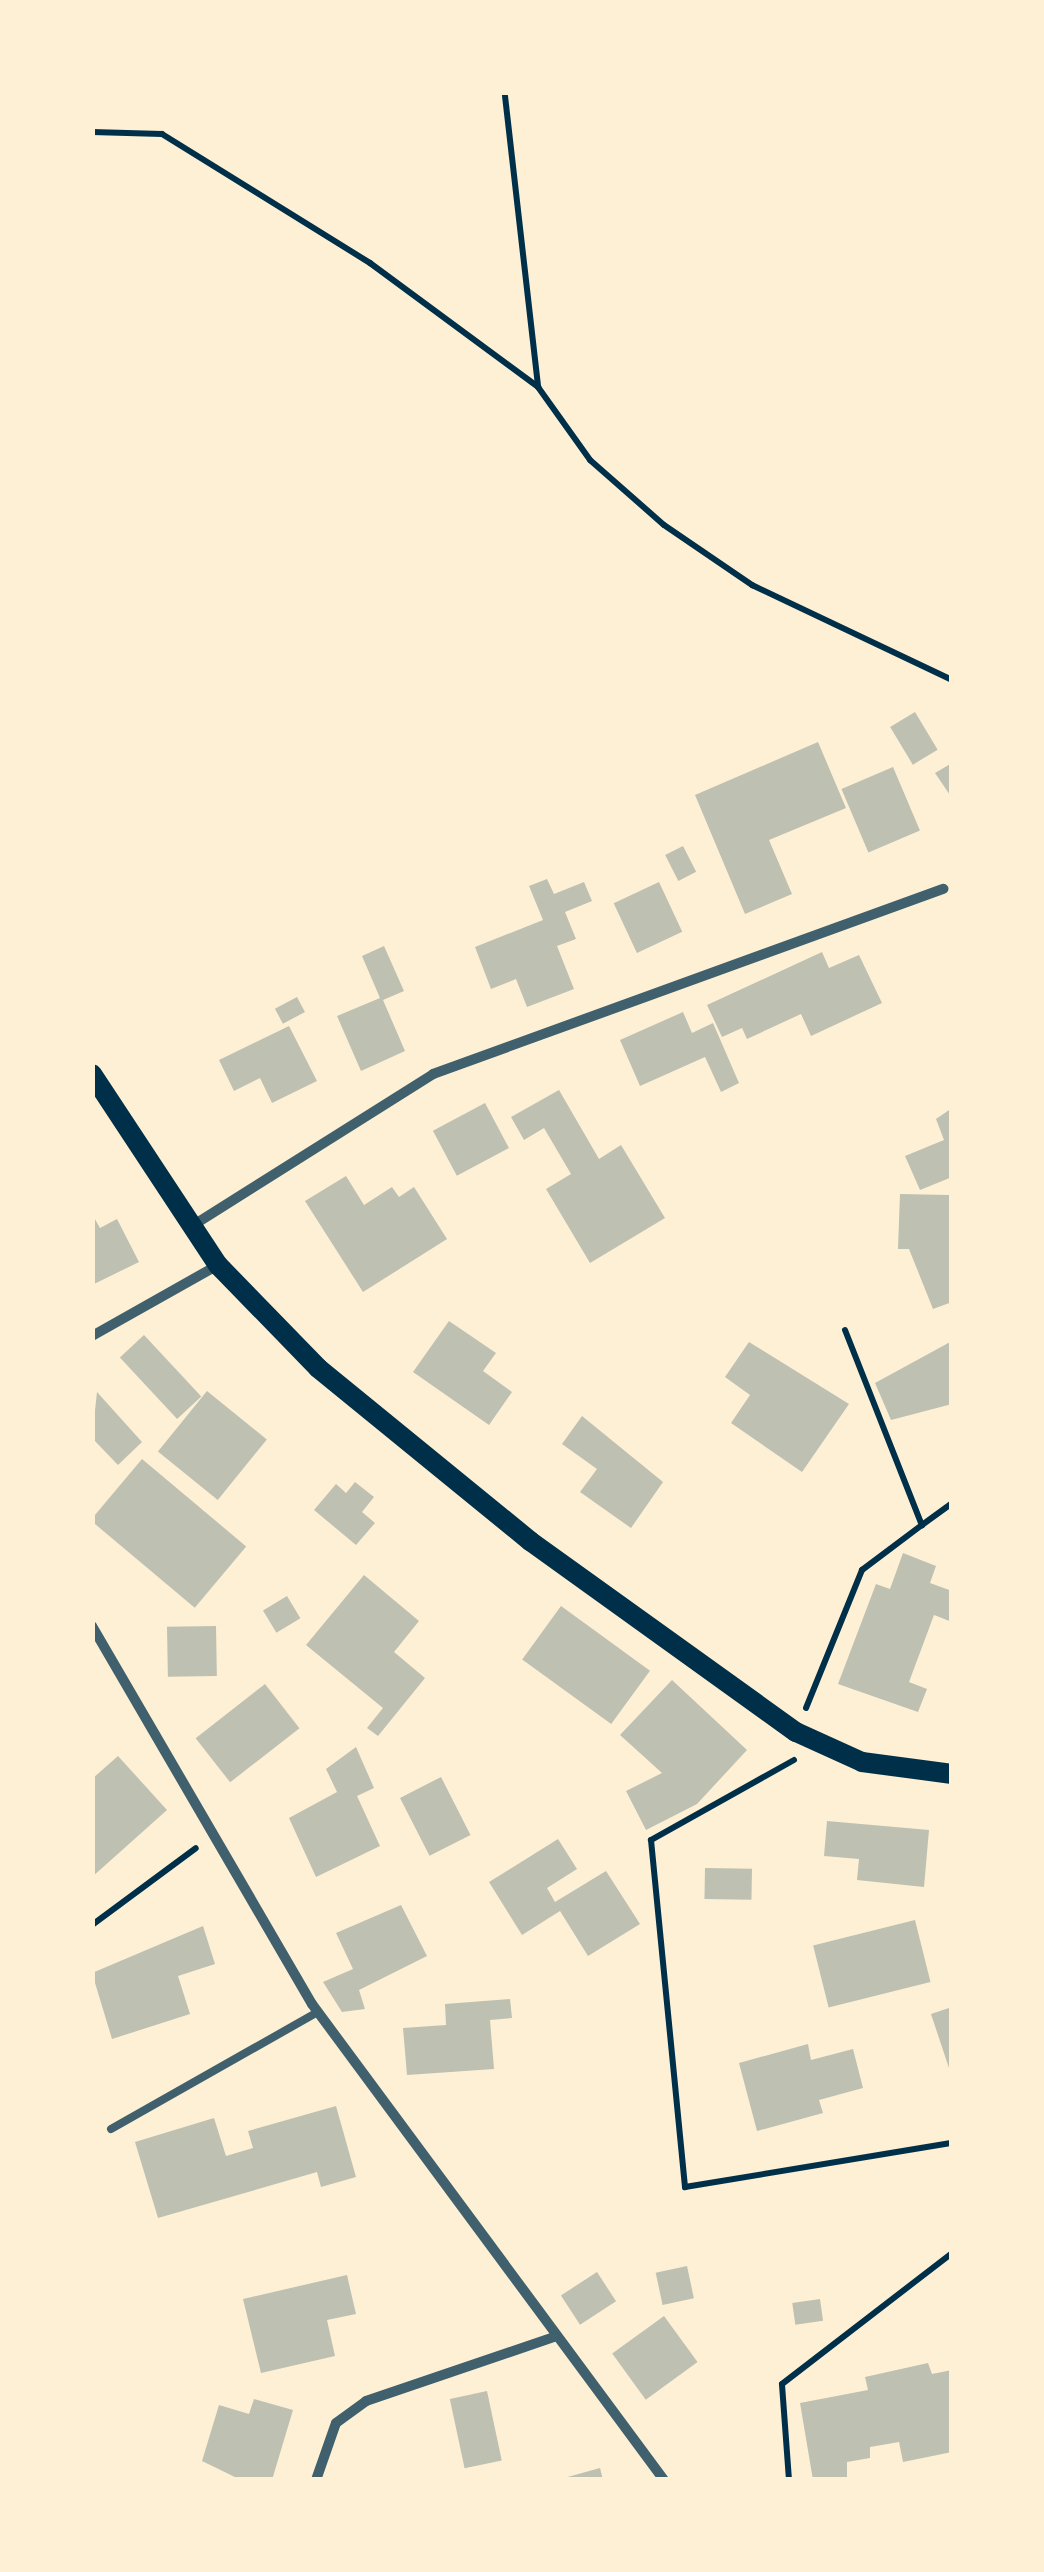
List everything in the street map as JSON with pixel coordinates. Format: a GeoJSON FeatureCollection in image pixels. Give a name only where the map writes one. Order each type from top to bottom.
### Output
{"type":"FeatureCollection","features":[{"type":"Feature","properties":{"kind":"main road"},"geometry":{"type":"LineString","coordinates":[[92,1074],[186,1229],[218,1264],[318,1368],[530,1541],[796,1732],[862,1762],[952,1774]]}},
{"type":"Feature","properties":{"kind":"street"},"geometry":{"type":"LineString","coordinates":[[186,1229],[433,1074],[947,885]]}},
{"type":"Feature","properties":{"kind":"street"},"geometry":{"type":"LineString","coordinates":[[92,1336],[218,1264]]}},
{"type":"Feature","properties":{"kind":"street"},"geometry":{"type":"LineString","coordinates":[[92,1626],[210,1837],[318,2012],[554,2337],[664,2480]]}},
{"type":"Feature","properties":{"kind":"street"},"geometry":{"type":"LineString","coordinates":[[316,2480],[336,2423],[366,2401],[554,2337]]}},
{"type":"Feature","properties":{"kind":"lane"},"geometry":{"type":"LineString","coordinates":[[111,2129],[318,2012]]}},
{"type":"Feature","properties":{"kind":"path"},"geometry":{"type":"LineString","coordinates":[[504,96],[538,387]]}},
{"type":"Feature","properties":{"kind":"path"},"geometry":{"type":"LineString","coordinates":[[92,132],[162,134],[370,263],[538,387],[590,460],[664,525],[752,585],[952,680]]}},
{"type":"Feature","properties":{"kind":"path"},"geometry":{"type":"LineString","coordinates":[[845,1330],[922,1526]]}},
{"type":"Feature","properties":{"kind":"path"},"geometry":{"type":"LineString","coordinates":[[796,1732],[862,1570],[952,1503]]}},
{"type":"Feature","properties":{"kind":"path"},"geometry":{"type":"LineString","coordinates":[[822,1745],[650,1840],[685,2188],[952,2144]]}},
{"type":"Feature","properties":{"kind":"path"},"geometry":{"type":"LineString","coordinates":[[92,1925],[210,1837]]}},
{"type":"Feature","properties":{"kind":"path"},"geometry":{"type":"LineString","coordinates":[[789,2480],[782,2384],[952,2253]]}},
{"type":"Feature","properties":{"kind":"building"},"geometry":{"type":"Polygon","coordinates":[[[915,712],[938,750],[913,765],[890,727],[915,712]]]}},
{"type":"Feature","properties":{"kind":"building"},"geometry":{"type":"Polygon","coordinates":[[[818,742],[846,808],[769,840],[792,894],[745,914],[695,795],[818,742]]]}},
{"type":"Feature","properties":{"kind":"building"},"geometry":{"type":"Polygon","coordinates":[[[952,763],[952,798],[935,773],[952,763]]]}},
{"type":"Feature","properties":{"kind":"building"},"geometry":{"type":"Polygon","coordinates":[[[893,767],[920,831],[868,852],[841,789],[893,767]]]}},
{"type":"Feature","properties":{"kind":"building"},"geometry":{"type":"Polygon","coordinates":[[[683,846],[696,872],[678,881],[665,855],[683,846]]]}},
{"type":"Feature","properties":{"kind":"building"},"geometry":{"type":"Polygon","coordinates":[[[547,879],[554,894],[584,882],[592,901],[565,912],[576,939],[557,946],[574,989],[527,1007],[516,979],[491,989],[475,947],[543,920],[529,886],[547,879]]]}},
{"type":"Feature","properties":{"kind":"building"},"geometry":{"type":"Polygon","coordinates":[[[659,882],[682,932],[637,953],[614,903],[659,882]]]}},
{"type":"Feature","properties":{"kind":"building"},"geometry":{"type":"Polygon","coordinates":[[[384,946],[404,991],[383,1000],[405,1051],[361,1071],[337,1016],[380,998],[362,956],[384,946]]]}},
{"type":"Feature","properties":{"kind":"building"},"geometry":{"type":"Polygon","coordinates":[[[822,952],[829,968],[859,955],[882,1003],[811,1036],[801,1014],[747,1039],[742,1028],[722,1037],[707,1005],[822,952]]]}},
{"type":"Feature","properties":{"kind":"building"},"geometry":{"type":"Polygon","coordinates":[[[297,997],[305,1012],[283,1024],[275,1009],[297,997]]]}},
{"type":"Feature","properties":{"kind":"building"},"geometry":{"type":"Polygon","coordinates":[[[683,1012],[692,1033],[713,1023],[739,1083],[721,1092],[705,1057],[640,1086],[620,1040],[683,1012]]]}},
{"type":"Feature","properties":{"kind":"building"},"geometry":{"type":"Polygon","coordinates":[[[289,1026],[317,1081],[272,1103],[260,1078],[234,1091],[219,1060],[289,1026]]]}},
{"type":"Feature","properties":{"kind":"building"},"geometry":{"type":"Polygon","coordinates":[[[559,1090],[599,1159],[621,1145],[665,1218],[590,1263],[546,1189],[571,1174],[544,1128],[524,1140],[511,1117],[559,1090]]]}},
{"type":"Feature","properties":{"kind":"building"},"geometry":{"type":"Polygon","coordinates":[[[485,1103],[509,1148],[457,1176],[433,1131],[485,1103]]]}},
{"type":"Feature","properties":{"kind":"building"},"geometry":{"type":"Polygon","coordinates":[[[952,1108],[952,1177],[920,1190],[905,1156],[944,1140],[936,1119],[952,1108]]]}},
{"type":"Feature","properties":{"kind":"building"},"geometry":{"type":"Polygon","coordinates":[[[346,1176],[364,1205],[392,1187],[399,1197],[414,1187],[447,1239],[363,1292],[305,1201],[346,1176]]]}},
{"type":"Feature","properties":{"kind":"building"},"geometry":{"type":"Polygon","coordinates":[[[900,1194],[949,1195],[952,1302],[933,1309],[909,1249],[898,1249],[900,1194]]]}},
{"type":"Feature","properties":{"kind":"building"},"geometry":{"type":"Polygon","coordinates":[[[92,1214],[100,1228],[117,1219],[139,1262],[92,1285],[92,1214]]]}},
{"type":"Feature","properties":{"kind":"building"},"geometry":{"type":"Polygon","coordinates":[[[449,1321],[496,1353],[483,1371],[512,1392],[489,1425],[413,1372],[449,1321]]]}},
{"type":"Feature","properties":{"kind":"building"},"geometry":{"type":"Polygon","coordinates":[[[144,1335],[201,1396],[177,1419],[120,1358],[144,1335]]]}},
{"type":"Feature","properties":{"kind":"building"},"geometry":{"type":"Polygon","coordinates":[[[952,1341],[952,1404],[891,1420],[875,1383],[952,1341]]]}},
{"type":"Feature","properties":{"kind":"building"},"geometry":{"type":"Polygon","coordinates":[[[749,1342],[849,1404],[802,1472],[731,1423],[750,1395],[725,1377],[749,1342]]]}},
{"type":"Feature","properties":{"kind":"building"},"geometry":{"type":"Polygon","coordinates":[[[207,1391],[267,1439],[218,1500],[158,1452],[207,1391]]]}},
{"type":"Feature","properties":{"kind":"building"},"geometry":{"type":"Polygon","coordinates":[[[97,1392],[142,1442],[118,1465],[92,1438],[97,1392]]]}},
{"type":"Feature","properties":{"kind":"building"},"geometry":{"type":"Polygon","coordinates":[[[582,1416],[663,1482],[631,1528],[580,1492],[597,1469],[562,1444],[582,1416]]]}},
{"type":"Feature","properties":{"kind":"building"},"geometry":{"type":"Polygon","coordinates":[[[142,1459],[246,1546],[195,1608],[92,1521],[142,1459]]]}},
{"type":"Feature","properties":{"kind":"building"},"geometry":{"type":"Polygon","coordinates":[[[355,1482],[374,1497],[362,1512],[375,1523],[356,1545],[314,1510],[336,1484],[346,1493],[355,1482]]]}},
{"type":"Feature","properties":{"kind":"building"},"geometry":{"type":"Polygon","coordinates":[[[903,1553],[936,1566],[930,1583],[952,1591],[952,1622],[934,1615],[909,1682],[927,1689],[918,1712],[838,1684],[876,1584],[890,1589],[903,1553]]]}},
{"type":"Feature","properties":{"kind":"building"},"geometry":{"type":"Polygon","coordinates":[[[364,1575],[419,1621],[394,1652],[425,1678],[378,1736],[367,1728],[383,1708],[306,1645],[364,1575]]]}},
{"type":"Feature","properties":{"kind":"building"},"geometry":{"type":"Polygon","coordinates":[[[287,1596],[300,1618],[276,1633],[263,1610],[287,1596]]]}},
{"type":"Feature","properties":{"kind":"building"},"geometry":{"type":"Polygon","coordinates":[[[561,1606],[650,1671],[611,1724],[522,1659],[561,1606]]]}},
{"type":"Feature","properties":{"kind":"building"},"geometry":{"type":"Polygon","coordinates":[[[216,1626],[217,1676],[168,1677],[167,1627],[216,1626]]]}},
{"type":"Feature","properties":{"kind":"building"},"geometry":{"type":"Polygon","coordinates":[[[672,1680],[747,1750],[697,1804],[646,1830],[626,1791],[662,1773],[620,1735],[672,1680]]]}},
{"type":"Feature","properties":{"kind":"building"},"geometry":{"type":"Polygon","coordinates":[[[265,1684],[299,1728],[230,1782],[196,1738],[265,1684]]]}},
{"type":"Feature","properties":{"kind":"building"},"geometry":{"type":"Polygon","coordinates":[[[356,1747],[374,1788],[357,1796],[380,1846],[316,1877],[289,1818],[337,1792],[326,1769],[356,1747]]]}},
{"type":"Feature","properties":{"kind":"building"},"geometry":{"type":"Polygon","coordinates":[[[118,1756],[167,1810],[92,1877],[92,1779],[118,1756]]]}},
{"type":"Feature","properties":{"kind":"building"},"geometry":{"type":"Polygon","coordinates":[[[441,1777],[471,1835],[430,1856],[400,1798],[441,1777]]]}},
{"type":"Feature","properties":{"kind":"building"},"geometry":{"type":"Polygon","coordinates":[[[827,1821],[929,1830],[924,1887],[857,1880],[859,1859],[824,1856],[827,1821]]]}},
{"type":"Feature","properties":{"kind":"building"},"geometry":{"type":"Polygon","coordinates":[[[558,1839],[577,1869],[547,1888],[555,1902],[606,1871],[640,1924],[588,1956],[560,1911],[522,1935],[489,1882],[558,1839]]]}},
{"type":"Feature","properties":{"kind":"building"},"geometry":{"type":"Polygon","coordinates":[[[705,1868],[752,1869],[751,1900],[704,1899],[705,1868]]]}},
{"type":"Feature","properties":{"kind":"building"},"geometry":{"type":"Polygon","coordinates":[[[401,1905],[427,1956],[359,1990],[365,2009],[342,2012],[323,1982],[353,1969],[336,1933],[401,1905]]]}},
{"type":"Feature","properties":{"kind":"building"},"geometry":{"type":"Polygon","coordinates":[[[915,1920],[930,1982],[829,2008],[813,1945],[915,1920]]]}},
{"type":"Feature","properties":{"kind":"building"},"geometry":{"type":"Polygon","coordinates":[[[203,1926],[215,1964],[178,1976],[190,2014],[112,2039],[92,1973],[203,1926]]]}},
{"type":"Feature","properties":{"kind":"building"},"geometry":{"type":"Polygon","coordinates":[[[510,1999],[512,2018],[490,2020],[494,2069],[407,2075],[403,2028],[446,2025],[445,2004],[510,1999]]]}},
{"type":"Feature","properties":{"kind":"building"},"geometry":{"type":"Polygon","coordinates":[[[952,2007],[952,2074],[951,2074],[931,2014],[952,2007]]]}},
{"type":"Feature","properties":{"kind":"building"},"geometry":{"type":"Polygon","coordinates":[[[808,2044],[811,2060],[853,2049],[863,2088],[819,2100],[823,2113],[757,2131],[739,2063],[808,2044]]]}},
{"type":"Feature","properties":{"kind":"building"},"geometry":{"type":"Polygon","coordinates":[[[336,2106],[356,2177],[321,2187],[317,2172],[158,2218],[135,2142],[214,2118],[226,2156],[253,2148],[248,2131],[336,2106]]]}},
{"type":"Feature","properties":{"kind":"building"},"geometry":{"type":"Polygon","coordinates":[[[687,2266],[694,2298],[663,2305],[656,2273],[687,2266]]]}},
{"type":"Feature","properties":{"kind":"building"},"geometry":{"type":"Polygon","coordinates":[[[597,2272],[616,2301],[580,2325],[561,2295],[597,2272]]]}},
{"type":"Feature","properties":{"kind":"building"},"geometry":{"type":"Polygon","coordinates":[[[347,2275],[356,2314],[327,2320],[335,2356],[261,2373],[243,2299],[347,2275]]]}},
{"type":"Feature","properties":{"kind":"building"},"geometry":{"type":"Polygon","coordinates":[[[820,2299],[823,2321],[795,2325],[792,2303],[820,2299]]]}},
{"type":"Feature","properties":{"kind":"building"},"geometry":{"type":"Polygon","coordinates":[[[664,2316],[698,2362],[646,2400],[612,2354],[664,2316]]]}},
{"type":"Feature","properties":{"kind":"building"},"geometry":{"type":"Polygon","coordinates":[[[928,2363],[932,2374],[952,2370],[952,2452],[903,2462],[899,2442],[870,2447],[870,2458],[847,2462],[847,2480],[813,2480],[800,2403],[868,2390],[865,2377],[928,2363]]]}},
{"type":"Feature","properties":{"kind":"building"},"geometry":{"type":"Polygon","coordinates":[[[487,2391],[502,2460],[465,2468],[450,2399],[487,2391]]]}},
{"type":"Feature","properties":{"kind":"building"},"geometry":{"type":"Polygon","coordinates":[[[254,2399],[293,2410],[272,2480],[241,2480],[202,2461],[219,2405],[249,2414],[254,2399]]]}},
{"type":"Feature","properties":{"kind":"building"},"geometry":{"type":"Polygon","coordinates":[[[600,2468],[603,2480],[564,2480],[564,2478],[600,2468]]]}}]}
